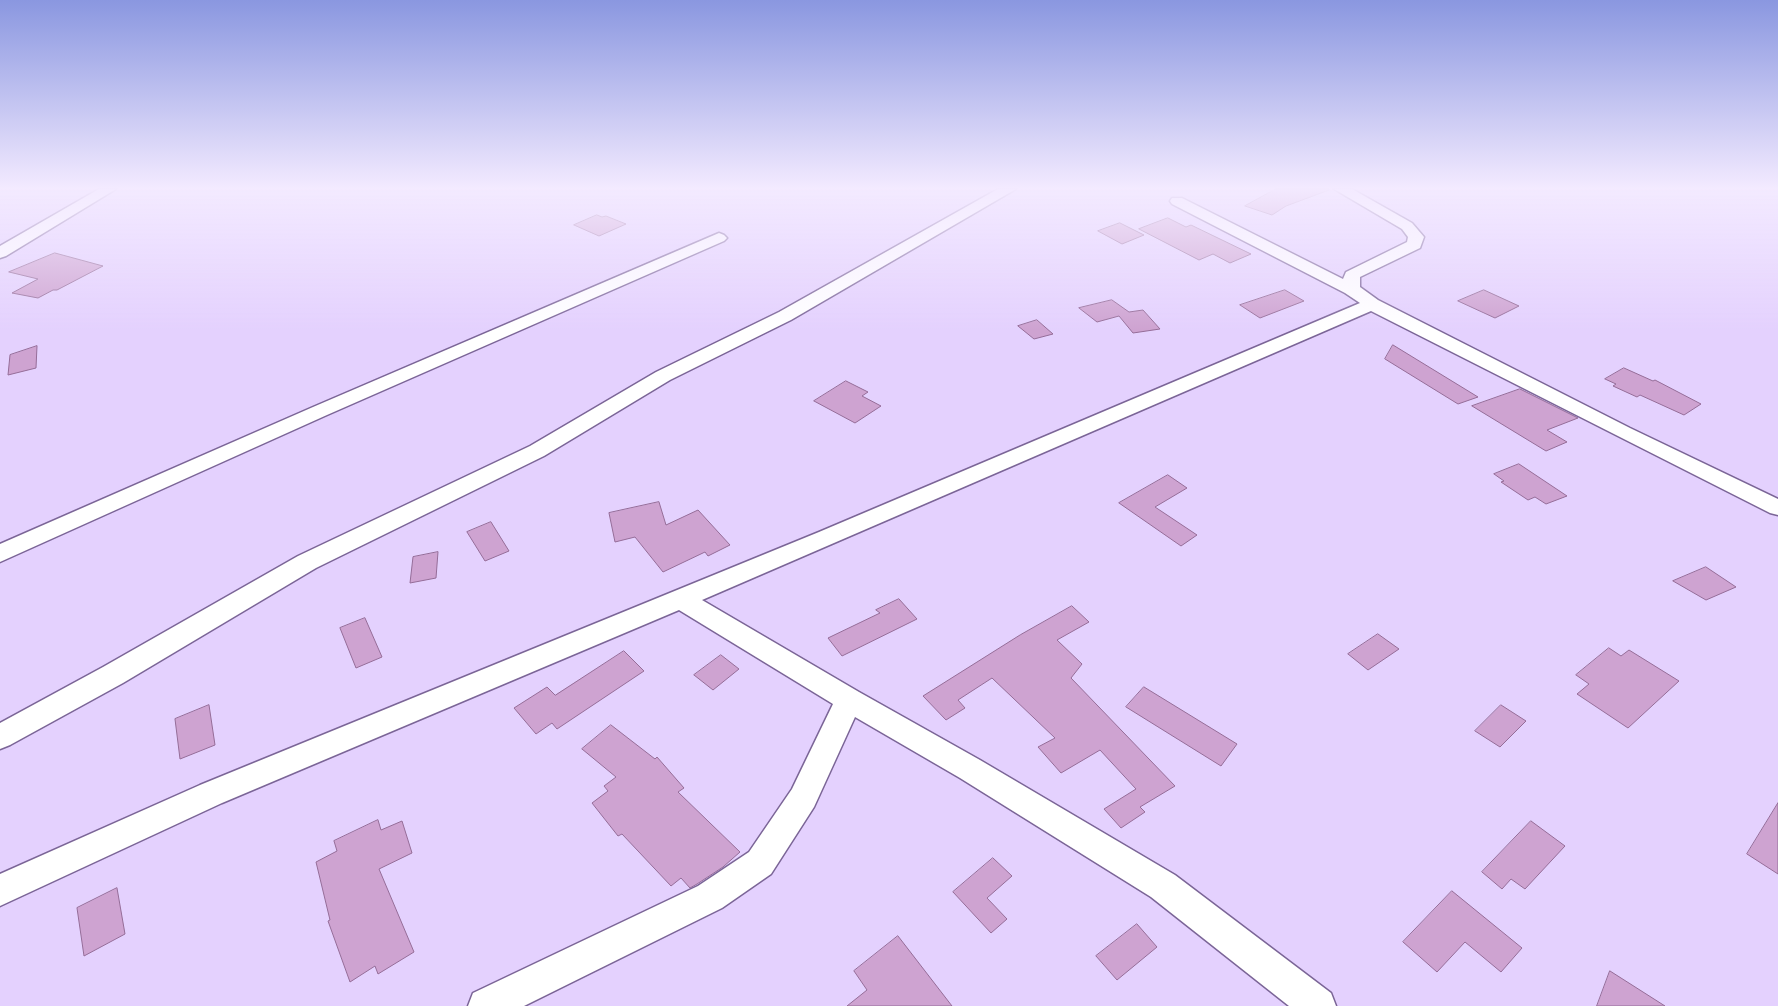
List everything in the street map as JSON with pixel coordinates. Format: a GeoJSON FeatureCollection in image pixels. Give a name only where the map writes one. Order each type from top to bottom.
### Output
{"type":"FeatureCollection","features":[{"type":"Feature","properties":{"kind":"street"},"geometry":{"type":"LineString","coordinates":[[0,253],[29,236]]}},
{"type":"Feature","properties":{"kind":"street"},"geometry":{"type":"LineString","coordinates":[[0,737],[113,675],[307,562],[537,451],[663,376],[785,316],[926,236]]}},
{"type":"Feature","properties":{"kind":"street"},"geometry":{"type":"LineString","coordinates":[[1247,236],[1351,288],[1372,304],[1622,432],[1778,508]]}},
{"type":"Feature","properties":{"kind":"street"},"geometry":{"type":"LineString","coordinates":[[1351,288],[1352,275],[1414,245],[1415,236]]}},
{"type":"Feature","properties":{"kind":"street"},"geometry":{"type":"LineString","coordinates":[[0,554],[320,411],[719,238]]}},
{"type":"Feature","properties":{"kind":"street"},"geometry":{"type":"LineString","coordinates":[[0,890],[211,794],[681,599],[1372,304]]}},
{"type":"Feature","properties":{"kind":"street"},"geometry":{"type":"LineString","coordinates":[[681,599],[849,700],[978,774],[1162,886],[1318,1006]]}},
{"type":"Feature","properties":{"kind":"street"},"geometry":{"type":"LineString","coordinates":[[486,1006],[710,897],[760,863],[803,798],[849,700]]}},
{"type":"Feature","properties":{"kind":"building"},"geometry":{"type":"Polygon","coordinates":[[[1107,236],[1142,236],[1122,244],[1107,236]]]}},
{"type":"Feature","properties":{"kind":"building"},"geometry":{"type":"Polygon","coordinates":[[[1152,236],[1214,236],[1251,254],[1230,263],[1213,254],[1199,260],[1152,236]]]}},
{"type":"Feature","properties":{"kind":"building"},"geometry":{"type":"Polygon","coordinates":[[[55,253],[103,266],[38,298],[12,293],[38,279],[9,272],[55,253]]]}},
{"type":"Feature","properties":{"kind":"building"},"geometry":{"type":"Polygon","coordinates":[[[1285,290],[1304,301],[1260,318],[1240,305],[1285,290]]]}},
{"type":"Feature","properties":{"kind":"building"},"geometry":{"type":"Polygon","coordinates":[[[1484,290],[1519,306],[1495,318],[1458,301],[1484,290]]]}},
{"type":"Feature","properties":{"kind":"building"},"geometry":{"type":"Polygon","coordinates":[[[1112,300],[1129,312],[1143,310],[1160,329],[1133,333],[1119,316],[1097,322],[1079,308],[1112,300]]]}},
{"type":"Feature","properties":{"kind":"building"},"geometry":{"type":"Polygon","coordinates":[[[1037,320],[1053,334],[1034,339],[1018,326],[1037,320]]]}},
{"type":"Feature","properties":{"kind":"building"},"geometry":{"type":"Polygon","coordinates":[[[1393,345],[1478,397],[1458,404],[1385,359],[1393,345]]]}},
{"type":"Feature","properties":{"kind":"building"},"geometry":{"type":"Polygon","coordinates":[[[37,346],[36,368],[8,375],[10,355],[37,346]]]}},
{"type":"Feature","properties":{"kind":"building"},"geometry":{"type":"Polygon","coordinates":[[[1624,368],[1653,381],[1655,380],[1701,404],[1684,415],[1640,395],[1637,397],[1613,386],[1616,384],[1605,379],[1624,368]]]}},
{"type":"Feature","properties":{"kind":"building"},"geometry":{"type":"Polygon","coordinates":[[[846,381],[868,392],[862,396],[881,406],[855,423],[814,401],[846,381]]]}},
{"type":"Feature","properties":{"kind":"building"},"geometry":{"type":"Polygon","coordinates":[[[1520,389],[1578,418],[1547,430],[1567,442],[1546,451],[1472,406],[1520,389]]]}},
{"type":"Feature","properties":{"kind":"building"},"geometry":{"type":"Polygon","coordinates":[[[1519,464],[1567,496],[1546,504],[1535,497],[1528,500],[1501,482],[1504,481],[1494,474],[1519,464]]]}},
{"type":"Feature","properties":{"kind":"building"},"geometry":{"type":"Polygon","coordinates":[[[1168,475],[1187,488],[1155,507],[1197,535],[1181,546],[1119,503],[1168,475]]]}},
{"type":"Feature","properties":{"kind":"building"},"geometry":{"type":"Polygon","coordinates":[[[659,502],[666,525],[698,510],[730,545],[708,556],[705,552],[663,572],[635,537],[615,542],[609,513],[659,502]]]}},
{"type":"Feature","properties":{"kind":"building"},"geometry":{"type":"Polygon","coordinates":[[[491,522],[509,551],[485,561],[467,532],[491,522]]]}},
{"type":"Feature","properties":{"kind":"building"},"geometry":{"type":"Polygon","coordinates":[[[438,552],[436,578],[410,583],[413,557],[438,552]]]}},
{"type":"Feature","properties":{"kind":"building"},"geometry":{"type":"Polygon","coordinates":[[[1706,567],[1736,587],[1706,600],[1673,581],[1706,567]]]}},
{"type":"Feature","properties":{"kind":"building"},"geometry":{"type":"Polygon","coordinates":[[[899,599],[917,619],[842,656],[828,638],[880,613],[876,610],[899,599]]]}},
{"type":"Feature","properties":{"kind":"building"},"geometry":{"type":"Polygon","coordinates":[[[1072,606],[1089,622],[1057,640],[1082,664],[1071,678],[1175,786],[1140,807],[1145,812],[1121,828],[1104,809],[1136,789],[1100,750],[1061,773],[1038,747],[1055,738],[992,678],[958,700],[965,708],[946,720],[923,696],[1020,635],[1072,606]]]}},
{"type":"Feature","properties":{"kind":"building"},"geometry":{"type":"Polygon","coordinates":[[[365,618],[382,657],[356,668],[340,628],[365,618]]]}},
{"type":"Feature","properties":{"kind":"building"},"geometry":{"type":"Polygon","coordinates":[[[1378,634],[1399,649],[1368,670],[1348,654],[1378,634]]]}},
{"type":"Feature","properties":{"kind":"building"},"geometry":{"type":"Polygon","coordinates":[[[1609,648],[1621,656],[1629,650],[1679,681],[1628,728],[1577,694],[1589,684],[1576,675],[1609,648]]]}},
{"type":"Feature","properties":{"kind":"building"},"geometry":{"type":"Polygon","coordinates":[[[624,651],[644,671],[557,729],[552,723],[536,734],[514,708],[547,687],[555,695],[624,651]]]}},
{"type":"Feature","properties":{"kind":"building"},"geometry":{"type":"Polygon","coordinates":[[[721,655],[739,669],[713,690],[694,675],[721,655]]]}},
{"type":"Feature","properties":{"kind":"building"},"geometry":{"type":"Polygon","coordinates":[[[1144,687],[1237,744],[1221,766],[1126,707],[1144,687]]]}},
{"type":"Feature","properties":{"kind":"building"},"geometry":{"type":"Polygon","coordinates":[[[209,705],[215,745],[180,759],[175,719],[209,705]]]}},
{"type":"Feature","properties":{"kind":"building"},"geometry":{"type":"Polygon","coordinates":[[[1501,705],[1526,721],[1500,747],[1475,731],[1501,705]]]}},
{"type":"Feature","properties":{"kind":"building"},"geometry":{"type":"Polygon","coordinates":[[[611,725],[655,759],[657,757],[684,788],[678,792],[740,852],[723,867],[690,888],[681,878],[671,886],[622,834],[618,836],[592,803],[608,791],[604,786],[616,777],[582,749],[611,725]]]}},
{"type":"Feature","properties":{"kind":"building"},"geometry":{"type":"Polygon","coordinates":[[[1778,803],[1778,874],[1747,854],[1778,803]]]}},
{"type":"Feature","properties":{"kind":"building"},"geometry":{"type":"Polygon","coordinates":[[[378,820],[381,830],[402,821],[412,853],[379,869],[414,952],[378,974],[375,966],[350,982],[328,921],[330,920],[316,862],[337,851],[334,841],[378,820]]]}},
{"type":"Feature","properties":{"kind":"building"},"geometry":{"type":"Polygon","coordinates":[[[1531,821],[1565,846],[1525,889],[1511,879],[1502,889],[1482,872],[1531,821]]]}},
{"type":"Feature","properties":{"kind":"building"},"geometry":{"type":"Polygon","coordinates":[[[993,858],[1012,876],[987,898],[1007,919],[991,933],[953,892],[993,858]]]}},
{"type":"Feature","properties":{"kind":"building"},"geometry":{"type":"Polygon","coordinates":[[[117,888],[125,934],[84,956],[77,908],[117,888]]]}},
{"type":"Feature","properties":{"kind":"building"},"geometry":{"type":"Polygon","coordinates":[[[1452,891],[1522,948],[1501,972],[1465,942],[1437,972],[1403,942],[1452,891]]]}},
{"type":"Feature","properties":{"kind":"building"},"geometry":{"type":"Polygon","coordinates":[[[1137,924],[1157,947],[1117,980],[1096,956],[1137,924]]]}},
{"type":"Feature","properties":{"kind":"building"},"geometry":{"type":"Polygon","coordinates":[[[898,936],[952,1006],[847,1006],[867,990],[854,971],[898,936]]]}},
{"type":"Feature","properties":{"kind":"building"},"geometry":{"type":"Polygon","coordinates":[[[1610,971],[1665,1006],[1597,1006],[1610,971]]]}}]}
